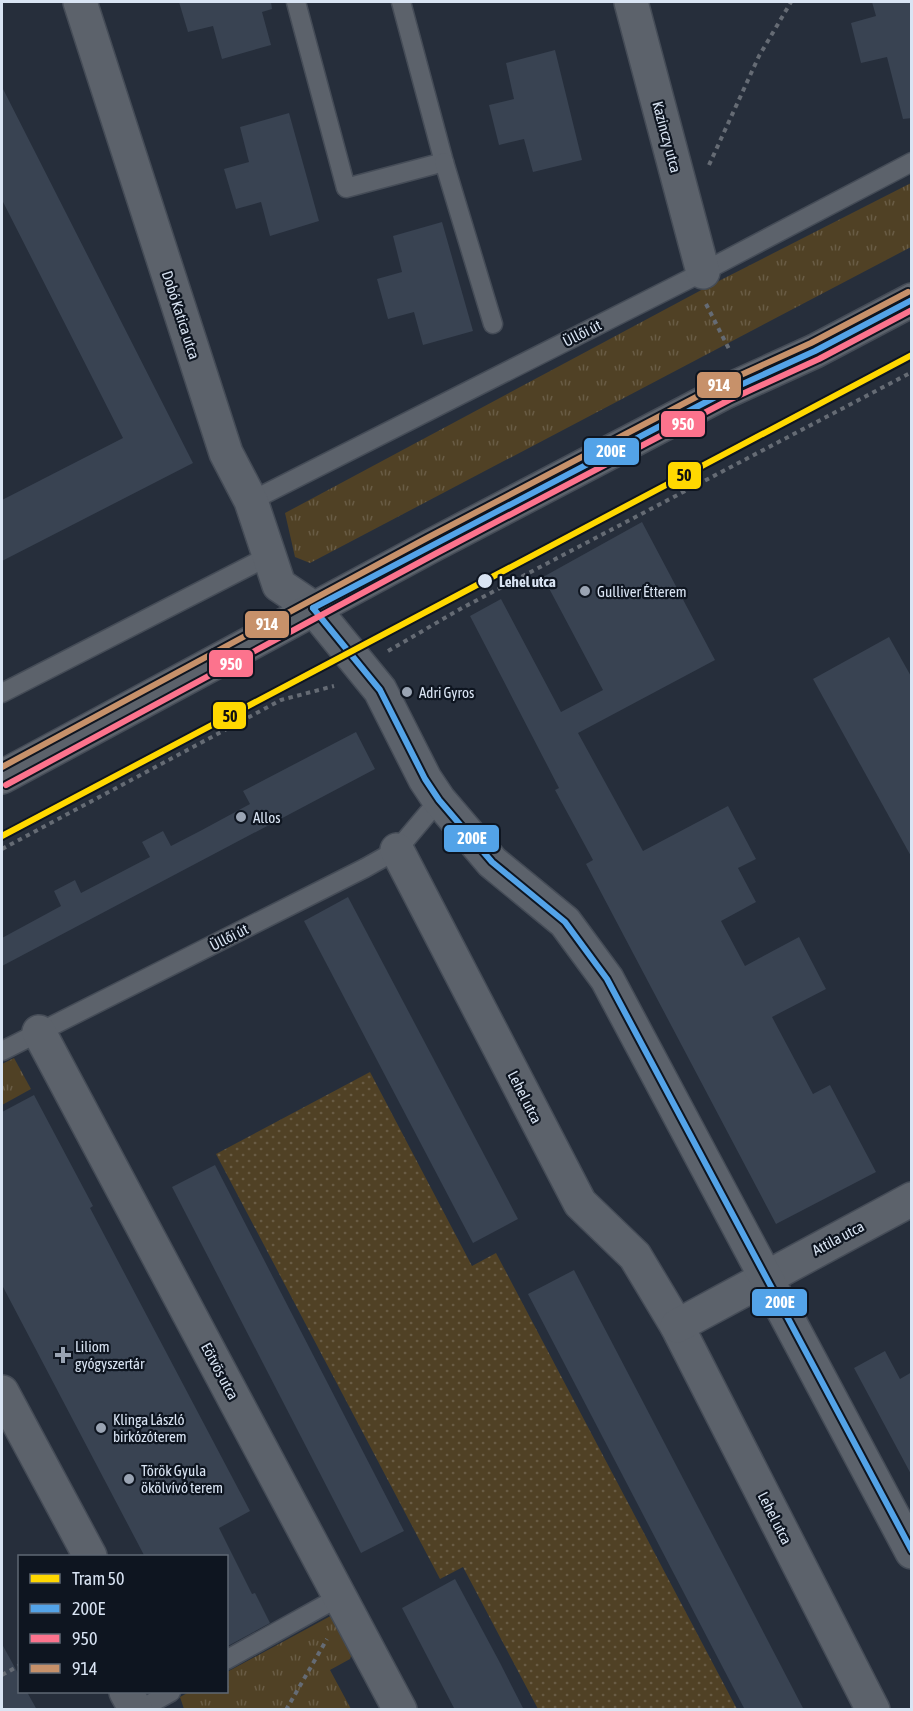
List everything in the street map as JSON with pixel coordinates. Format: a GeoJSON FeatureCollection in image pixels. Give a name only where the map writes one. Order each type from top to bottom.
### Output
{"type":"FeatureCollection","features":[{"type":"Feature","properties":{"kind":"street","name":"Dobó Katica utca"},"geometry":{"type":"LineString","coordinates":[[80,2],[226,453],[251,501],[279,585],[313,608]]}},
{"type":"Feature","properties":{"kind":"street","name":"Kazinczy utca"},"geometry":{"type":"LineString","coordinates":[[631,2],[687,212],[698,274]]}},
{"type":"Feature","properties":{"kind":"street"},"geometry":{"type":"LineString","coordinates":[[2,777],[313,608],[725,392],[814,351],[912,300]]}},
{"type":"Feature","properties":{"kind":"street"},"geometry":{"type":"LineString","coordinates":[[313,608],[380,690],[425,779],[439,800],[492,862],[565,922],[607,979],[912,1552]]}},
{"type":"Feature","properties":{"kind":"street","name":"Lehel utca"},"geometry":{"type":"LineString","coordinates":[[397,849],[580,1203],[635,1256],[678,1326],[873,1710]]}},
{"type":"Feature","properties":{"kind":"street","name":"Eötvös utca"},"geometry":{"type":"LineString","coordinates":[[39,1032],[338,1598],[400,1710]]}},
{"type":"Feature","properties":{"kind":"street","name":"Attila utca"},"geometry":{"type":"LineString","coordinates":[[764,1277],[912,1199]]}},
{"type":"Feature","properties":{"kind":"street"},"geometry":{"type":"LineString","coordinates":[[678,1326],[764,1277]]}},
{"type":"Feature","properties":{"kind":"street"},"geometry":{"type":"LineString","coordinates":[[2,1392],[89,1555]]}},
{"type":"Feature","properties":{"kind":"street"},"geometry":{"type":"LineString","coordinates":[[127,1693],[138,1710]]}},
{"type":"Feature","properties":{"kind":"lane"},"geometry":{"type":"LineString","coordinates":[[296,2],[346,188],[444,162]]}},
{"type":"Feature","properties":{"kind":"lane"},"geometry":{"type":"LineString","coordinates":[[401,2],[444,162],[493,324]]}},
{"type":"Feature","properties":{"kind":"lane","name":"Üllői út"},"geometry":{"type":"LineString","coordinates":[[251,501],[698,274],[912,162]]}},
{"type":"Feature","properties":{"kind":"lane"},"geometry":{"type":"LineString","coordinates":[[2,693],[269,556]]}},
{"type":"Feature","properties":{"kind":"lane","name":"Üllői út"},"geometry":{"type":"LineString","coordinates":[[2,1052],[397,849],[439,800]]}},
{"type":"Feature","properties":{"kind":"lane"},"geometry":{"type":"LineString","coordinates":[[228,1659],[338,1598]]}},
{"type":"Feature","properties":{"kind":"lane"},"geometry":{"type":"LineString","coordinates":[[138,1710],[169,1693]]}},
{"type":"Feature","properties":{"kind":"path"},"geometry":{"type":"LineString","coordinates":[[687,212],[759,56],[791,2]]}},
{"type":"Feature","properties":{"kind":"path"},"geometry":{"type":"LineString","coordinates":[[698,274],[729,349]]}},
{"type":"Feature","properties":{"kind":"path"},"geometry":{"type":"LineString","coordinates":[[398,644],[462,608],[912,372]]}},
{"type":"Feature","properties":{"kind":"path"},"geometry":{"type":"LineString","coordinates":[[2,849],[281,700]]}},
{"type":"Feature","properties":{"kind":"path"},"geometry":{"type":"LineString","coordinates":[[286,1710],[336,1623],[339,1610],[338,1598]]}},
{"type":"Feature","properties":{"kind":"path"},"geometry":{"type":"LineString","coordinates":[[2,1675],[18,1666]]}},
{"type":"Feature","properties":{"kind":"green space"},"geometry":{"type":"Polygon","coordinates":[[[911,183],[911,247],[310,563],[295,557],[285,513],[707,287],[911,183]]]}},
{"type":"Feature","properties":{"kind":"green space"},"geometry":{"type":"Polygon","coordinates":[[[14,1058],[31,1089],[2,1105],[2,1064],[14,1058]]]}},
{"type":"Feature","properties":{"kind":"green space"},"geometry":{"type":"Polygon","coordinates":[[[370,1072],[472,1266],[496,1253],[737,1709],[538,1709],[463,1567],[440,1579],[216,1154],[370,1072]]]}},
{"type":"Feature","properties":{"kind":"green space"},"geometry":{"type":"Polygon","coordinates":[[[336,1613],[354,1648],[350,1659],[330,1670],[351,1709],[184,1709],[180,1697],[187,1693],[228,1693],[228,1671],[336,1613]]]}},
{"type":"Feature","properties":{"kind":"building"},"geometry":{"type":"Polygon","coordinates":[[[179,2],[271,2],[272,9],[262,12],[271,45],[222,59],[213,26],[188,32],[179,2]]]}},
{"type":"Feature","properties":{"kind":"building"},"geometry":{"type":"Polygon","coordinates":[[[872,2],[912,2],[912,118],[903,119],[887,57],[861,63],[851,23],[876,16],[872,2]]]}},
{"type":"Feature","properties":{"kind":"building"},"geometry":{"type":"Polygon","coordinates":[[[555,50],[582,160],[533,172],[524,139],[499,145],[489,105],[514,99],[506,63],[555,50]]]}},
{"type":"Feature","properties":{"kind":"building"},"geometry":{"type":"Polygon","coordinates":[[[2,87],[193,463],[2,561],[2,500],[123,438],[2,200],[2,87]]]}},
{"type":"Feature","properties":{"kind":"building"},"geometry":{"type":"Polygon","coordinates":[[[289,113],[319,221],[270,236],[261,202],[236,209],[224,169],[249,162],[240,127],[289,113]]]}},
{"type":"Feature","properties":{"kind":"building"},"geometry":{"type":"Polygon","coordinates":[[[442,222],[473,331],[423,345],[414,312],[388,319],[377,279],[402,272],[393,236],[442,222]]]}},
{"type":"Feature","properties":{"kind":"building"},"geometry":{"type":"Polygon","coordinates":[[[642,522],[715,660],[578,733],[643,851],[728,806],[756,859],[738,868],[756,902],[721,921],[745,966],[799,937],[826,989],[772,1017],[813,1094],[830,1085],[876,1172],[776,1224],[586,864],[593,860],[555,790],[559,788],[470,616],[501,599],[561,712],[603,690],[543,577],[642,522]]]}},
{"type":"Feature","properties":{"kind":"building"},"geometry":{"type":"Polygon","coordinates":[[[889,637],[912,678],[912,858],[813,679],[889,637]]]}},
{"type":"Feature","properties":{"kind":"building"},"geometry":{"type":"Polygon","coordinates":[[[356,732],[375,769],[2,966],[2,938],[61,906],[54,891],[75,880],[81,893],[150,857],[142,842],[163,831],[171,846],[202,830],[250,804],[243,791],[356,732]]]}},
{"type":"Feature","properties":{"kind":"building"},"geometry":{"type":"Polygon","coordinates":[[[348,897],[518,1219],[473,1243],[304,921],[348,897]]]}},
{"type":"Feature","properties":{"kind":"building"},"geometry":{"type":"Polygon","coordinates":[[[34,1095],[93,1206],[90,1208],[250,1511],[219,1528],[252,1594],[255,1593],[270,1623],[228,1646],[228,1555],[144,1555],[2,1285],[2,1112],[34,1095]]]}},
{"type":"Feature","properties":{"kind":"building"},"geometry":{"type":"Polygon","coordinates":[[[215,1165],[404,1531],[361,1553],[172,1187],[215,1165]]]}},
{"type":"Feature","properties":{"kind":"building"},"geometry":{"type":"Polygon","coordinates":[[[574,1270],[804,1710],[745,1710],[528,1294],[574,1270]]]}},
{"type":"Feature","properties":{"kind":"building"},"geometry":{"type":"Polygon","coordinates":[[[885,1351],[900,1379],[912,1372],[912,1476],[854,1368],[885,1351]]]}},
{"type":"Feature","properties":{"kind":"building"},"geometry":{"type":"Polygon","coordinates":[[[455,1579],[524,1710],[455,1710],[402,1608],[455,1579]]]}},
{"type":"Feature","properties":{"kind":"building"},"geometry":{"type":"Polygon","coordinates":[[[2,1644],[18,1673],[18,1693],[28,1693],[37,1710],[2,1710],[2,1644]]]}},
{"type":"Feature","properties":{"kind":"tram line","name":"50"},"geometry":{"type":"LineString","coordinates":[[2,836],[912,355]]}},
{"type":"Feature","properties":{"kind":"transit line","name":"914"},"geometry":{"type":"LineString","coordinates":[[2,767],[427,538],[721,384],[811,343],[908,292]]}},
{"type":"Feature","properties":{"kind":"transit line","name":"200E"},"geometry":{"type":"LineString","coordinates":[[313,608],[725,392],[815,351],[912,300]]}},
{"type":"Feature","properties":{"kind":"transit line","name":"950"},"geometry":{"type":"LineString","coordinates":[[6,785],[435,554],[729,400],[819,359],[912,310]]}},
{"type":"Feature","properties":{"kind":"transit line","name":"200E"},"geometry":{"type":"LineString","coordinates":[[313,608],[380,690],[425,779],[439,800],[492,862],[565,922],[607,979],[912,1551]]}},
{"type":"Feature","properties":{"kind":"place","name":"Lehel utca"},"geometry":{"type":"Point","coordinates":[485,581]}},
{"type":"Feature","properties":{"kind":"place","name":"Gulliver Étterem"},"geometry":{"type":"Point","coordinates":[585,591]}},
{"type":"Feature","properties":{"kind":"place","name":"Adri Gyros"},"geometry":{"type":"Point","coordinates":[407,692]}},
{"type":"Feature","properties":{"kind":"place","name":"Allos"},"geometry":{"type":"Point","coordinates":[241,817]}},
{"type":"Feature","properties":{"kind":"place","name":"Liliom gyógyszertár"},"geometry":{"type":"Point","coordinates":[63,1355]}},
{"type":"Feature","properties":{"kind":"place","name":"Klinga László birkózóterem"},"geometry":{"type":"Point","coordinates":[101,1428]}},
{"type":"Feature","properties":{"kind":"place","name":"Török Gyula ökölvívó terem"},"geometry":{"type":"Point","coordinates":[129,1479]}}]}
